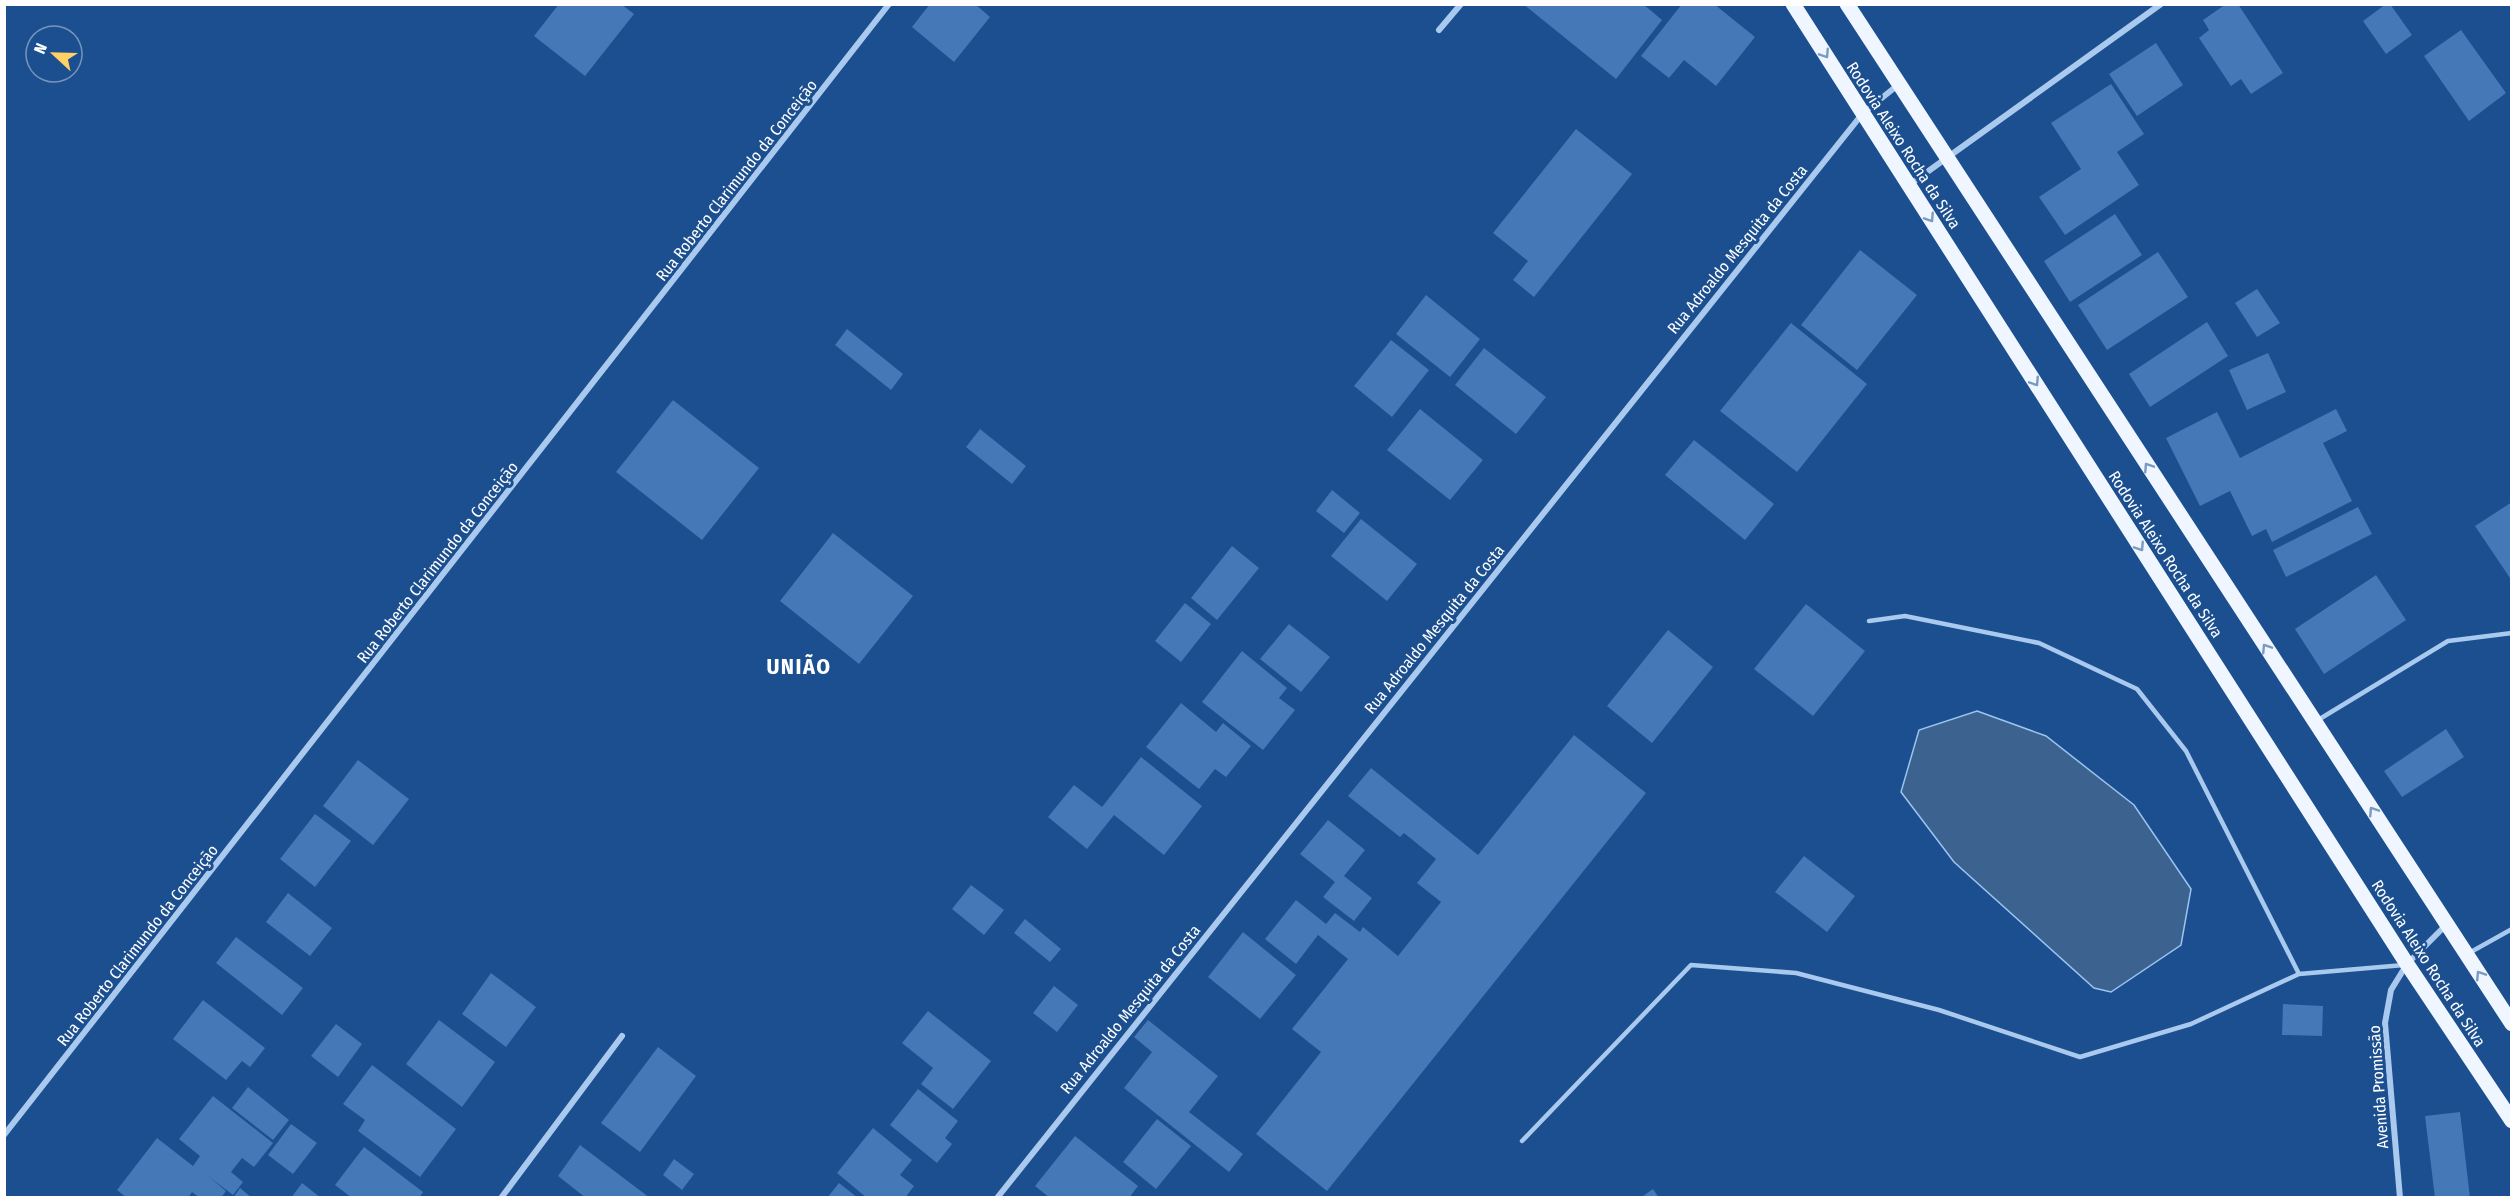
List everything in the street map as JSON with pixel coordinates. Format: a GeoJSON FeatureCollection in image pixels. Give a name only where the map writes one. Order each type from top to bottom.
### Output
{"type":"FeatureCollection","features":[{"type":"Feature","properties":{"kind":"main road","name":"Rodovia Aleixo Rocha da Silva"},"geometry":{"type":"LineString","coordinates":[[1793,4],[2407,964],[2511,1121]]}},
{"type":"Feature","properties":{"kind":"main road","name":"Rodovia Aleixo Rocha da Silva"},"geometry":{"type":"LineString","coordinates":[[1847,4],[2511,1024]]}},
{"type":"Feature","properties":{"kind":"street","name":"Rua Roberto Clarimundo da Conceição"},"geometry":{"type":"LineString","coordinates":[[4,1135],[889,4]]}},
{"type":"Feature","properties":{"kind":"street"},"geometry":{"type":"LineString","coordinates":[[1439,30],[1461,4]]}},
{"type":"Feature","properties":{"kind":"street"},"geometry":{"type":"LineString","coordinates":[[1908,185],[2161,4]]}},
{"type":"Feature","properties":{"kind":"street","name":"Rua Adroaldo Mesquita da Costa"},"geometry":{"type":"LineString","coordinates":[[997,1197],[1863,113],[1899,84]]}},
{"type":"Feature","properties":{"kind":"street","name":"Avenida Promissão"},"geometry":{"type":"LineString","coordinates":[[2400,1197],[2385,1023],[2391,990],[2407,964],[2446,924]]}},
{"type":"Feature","properties":{"kind":"street"},"geometry":{"type":"LineString","coordinates":[[501,1197],[622,1036]]}},
{"type":"Feature","properties":{"kind":"lane"},"geometry":{"type":"LineString","coordinates":[[1869,621],[1905,616],[2039,643],[2137,689],[2186,751],[2299,974]]}},
{"type":"Feature","properties":{"kind":"lane"},"geometry":{"type":"LineString","coordinates":[[2315,722],[2448,641],[2511,633]]}},
{"type":"Feature","properties":{"kind":"lane"},"geometry":{"type":"LineString","coordinates":[[2467,955],[2511,929]]}},
{"type":"Feature","properties":{"kind":"lane"},"geometry":{"type":"LineString","coordinates":[[1522,1140],[1691,965],[1796,973],[1939,1010],[2080,1057],[2192,1024],[2299,974],[2407,964]]}},
{"type":"Feature","properties":{"kind":"water"},"geometry":{"type":"Polygon","coordinates":[[[1977,711],[2046,736],[2134,805],[2191,889],[2181,945],[2111,992],[2094,988],[1954,862],[1901,792],[1919,730],[1977,711]]]}},
{"type":"Feature","properties":{"kind":"building"},"geometry":{"type":"Polygon","coordinates":[[[559,4],[621,4],[634,14],[585,76],[534,36],[559,4]]]}},
{"type":"Feature","properties":{"kind":"building"},"geometry":{"type":"Polygon","coordinates":[[[930,4],[975,4],[990,17],[954,62],[912,27],[930,4]]]}},
{"type":"Feature","properties":{"kind":"building"},"geometry":{"type":"Polygon","coordinates":[[[1523,4],[1643,4],[1662,20],[1616,79],[1523,4]]]}},
{"type":"Feature","properties":{"kind":"building"},"geometry":{"type":"Polygon","coordinates":[[[1682,4],[1714,4],[1755,37],[1716,86],[1684,60],[1669,78],[1641,56],[1682,4]]]}},
{"type":"Feature","properties":{"kind":"building"},"geometry":{"type":"Polygon","coordinates":[[[2226,4],[2238,4],[2283,73],[2251,94],[2241,79],[2231,86],[2199,38],[2209,30],[2203,20],[2226,4]]]}},
{"type":"Feature","properties":{"kind":"building"},"geometry":{"type":"Polygon","coordinates":[[[2386,4],[2390,4],[2412,35],[2386,54],[2363,21],[2386,4]]]}},
{"type":"Feature","properties":{"kind":"building"},"geometry":{"type":"Polygon","coordinates":[[[2461,30],[2506,93],[2469,121],[2424,56],[2461,30]]]}},
{"type":"Feature","properties":{"kind":"building"},"geometry":{"type":"Polygon","coordinates":[[[2156,43],[2183,85],[2137,116],[2109,74],[2156,43]]]}},
{"type":"Feature","properties":{"kind":"building"},"geometry":{"type":"Polygon","coordinates":[[[2111,84],[2144,134],[2117,152],[2139,185],[2065,235],[2039,197],[2081,169],[2051,123],[2111,84]]]}},
{"type":"Feature","properties":{"kind":"building"},"geometry":{"type":"Polygon","coordinates":[[[1576,129],[1632,174],[1534,297],[1513,280],[1528,261],[1493,233],[1576,129]]]}},
{"type":"Feature","properties":{"kind":"building"},"geometry":{"type":"Polygon","coordinates":[[[2115,214],[2142,255],[2070,302],[2044,261],[2115,214]]]}},
{"type":"Feature","properties":{"kind":"building"},"geometry":{"type":"Polygon","coordinates":[[[1860,250],[1917,295],[1857,370],[1801,325],[1860,250]]]}},
{"type":"Feature","properties":{"kind":"building"},"geometry":{"type":"Polygon","coordinates":[[[2158,252],[2188,297],[2107,350],[2078,305],[2158,252]]]}},
{"type":"Feature","properties":{"kind":"building"},"geometry":{"type":"Polygon","coordinates":[[[2257,289],[2280,323],[2257,337],[2235,303],[2257,289]]]}},
{"type":"Feature","properties":{"kind":"building"},"geometry":{"type":"Polygon","coordinates":[[[1426,295],[1480,339],[1450,377],[1396,334],[1426,295]]]}},
{"type":"Feature","properties":{"kind":"building"},"geometry":{"type":"Polygon","coordinates":[[[2207,322],[2228,356],[2150,407],[2129,374],[2207,322]]]}},
{"type":"Feature","properties":{"kind":"building"},"geometry":{"type":"Polygon","coordinates":[[[1791,323],[1867,384],[1797,472],[1720,411],[1791,323]]]}},
{"type":"Feature","properties":{"kind":"building"},"geometry":{"type":"Polygon","coordinates":[[[847,329],[903,374],[891,390],[835,345],[847,329]]]}},
{"type":"Feature","properties":{"kind":"building"},"geometry":{"type":"Polygon","coordinates":[[[1391,340],[1429,370],[1392,417],[1354,386],[1391,340]]]}},
{"type":"Feature","properties":{"kind":"building"},"geometry":{"type":"Polygon","coordinates":[[[1484,348],[1546,397],[1516,434],[1455,385],[1484,348]]]}},
{"type":"Feature","properties":{"kind":"building"},"geometry":{"type":"Polygon","coordinates":[[[2268,353],[2286,392],[2247,410],[2229,370],[2268,353]]]}},
{"type":"Feature","properties":{"kind":"building"},"geometry":{"type":"Polygon","coordinates":[[[673,400],[759,468],[702,540],[616,472],[673,400]]]}},
{"type":"Feature","properties":{"kind":"building"},"geometry":{"type":"Polygon","coordinates":[[[1420,409],[1483,460],[1450,500],[1387,450],[1420,409]]]}},
{"type":"Feature","properties":{"kind":"building"},"geometry":{"type":"Polygon","coordinates":[[[2336,409],[2347,431],[2323,443],[2352,501],[2272,542],[2266,529],[2252,536],[2230,491],[2200,506],[2166,438],[2217,412],[2240,458],[2336,409]]]}},
{"type":"Feature","properties":{"kind":"building"},"geometry":{"type":"Polygon","coordinates":[[[980,429],[1026,466],[1012,484],[966,447],[980,429]]]}},
{"type":"Feature","properties":{"kind":"building"},"geometry":{"type":"Polygon","coordinates":[[[1694,440],[1774,504],[1745,540],[1665,475],[1694,440]]]}},
{"type":"Feature","properties":{"kind":"building"},"geometry":{"type":"Polygon","coordinates":[[[1332,490],[1360,513],[1344,533],[1316,511],[1332,490]]]}},
{"type":"Feature","properties":{"kind":"building"},"geometry":{"type":"Polygon","coordinates":[[[2512,502],[2512,581],[2475,526],[2512,502]]]}},
{"type":"Feature","properties":{"kind":"building"},"geometry":{"type":"Polygon","coordinates":[[[2358,507],[2372,534],[2286,577],[2273,550],[2358,507]]]}},
{"type":"Feature","properties":{"kind":"building"},"geometry":{"type":"Polygon","coordinates":[[[1361,519],[1417,564],[1387,601],[1331,556],[1361,519]]]}},
{"type":"Feature","properties":{"kind":"building"},"geometry":{"type":"Polygon","coordinates":[[[833,533],[913,596],[859,664],[780,601],[833,533]]]}},
{"type":"Feature","properties":{"kind":"building"},"geometry":{"type":"Polygon","coordinates":[[[1232,546],[1259,568],[1217,620],[1191,598],[1232,546]]]}},
{"type":"Feature","properties":{"kind":"building"},"geometry":{"type":"Polygon","coordinates":[[[2376,575],[2406,620],[2324,674],[2295,629],[2376,575]]]}},
{"type":"Feature","properties":{"kind":"building"},"geometry":{"type":"Polygon","coordinates":[[[1185,603],[1211,624],[1181,662],[1155,641],[1185,603]]]}},
{"type":"Feature","properties":{"kind":"building"},"geometry":{"type":"Polygon","coordinates":[[[1806,604],[1865,651],[1813,716],[1754,669],[1806,604]]]}},
{"type":"Feature","properties":{"kind":"building"},"geometry":{"type":"Polygon","coordinates":[[[1289,624],[1330,657],[1301,692],[1260,659],[1289,624]]]}},
{"type":"Feature","properties":{"kind":"building"},"geometry":{"type":"Polygon","coordinates":[[[1668,630],[1713,667],[1652,743],[1607,706],[1668,630]]]}},
{"type":"Feature","properties":{"kind":"building"},"geometry":{"type":"Polygon","coordinates":[[[1242,651],[1287,688],[1279,698],[1295,710],[1263,750],[1202,702],[1242,651]]]}},
{"type":"Feature","properties":{"kind":"building"},"geometry":{"type":"Polygon","coordinates":[[[1181,703],[1216,732],[1223,723],[1251,746],[1226,777],[1215,769],[1199,789],[1146,747],[1181,703]]]}},
{"type":"Feature","properties":{"kind":"building"},"geometry":{"type":"Polygon","coordinates":[[[2446,729],[2464,757],[2402,797],[2384,771],[2446,729]]]}},
{"type":"Feature","properties":{"kind":"building"},"geometry":{"type":"Polygon","coordinates":[[[1574,735],[1646,793],[1327,1191],[1256,1134],[1321,1052],[1292,1029],[1348,959],[1318,935],[1296,964],[1265,939],[1296,900],[1326,924],[1335,913],[1360,932],[1363,927],[1398,956],[1441,902],[1417,883],[1436,859],[1404,833],[1400,837],[1348,796],[1371,768],[1478,855],[1574,735]]]}},
{"type":"Feature","properties":{"kind":"building"},"geometry":{"type":"Polygon","coordinates":[[[1141,757],[1202,806],[1164,855],[1114,815],[1087,849],[1048,817],[1074,785],[1102,807],[1141,757]]]}},
{"type":"Feature","properties":{"kind":"building"},"geometry":{"type":"Polygon","coordinates":[[[358,760],[409,799],[373,845],[323,806],[358,760]]]}},
{"type":"Feature","properties":{"kind":"building"},"geometry":{"type":"Polygon","coordinates":[[[315,814],[351,841],[315,887],[280,859],[315,814]]]}},
{"type":"Feature","properties":{"kind":"building"},"geometry":{"type":"Polygon","coordinates":[[[1328,820],[1365,850],[1344,876],[1372,898],[1354,921],[1323,897],[1335,882],[1300,854],[1328,820]]]}},
{"type":"Feature","properties":{"kind":"building"},"geometry":{"type":"Polygon","coordinates":[[[1804,856],[1855,896],[1827,932],[1775,892],[1804,856]]]}},
{"type":"Feature","properties":{"kind":"building"},"geometry":{"type":"Polygon","coordinates":[[[971,885],[1004,910],[984,935],[952,909],[971,885]]]}},
{"type":"Feature","properties":{"kind":"building"},"geometry":{"type":"Polygon","coordinates":[[[288,893],[332,928],[310,956],[266,922],[288,893]]]}},
{"type":"Feature","properties":{"kind":"building"},"geometry":{"type":"Polygon","coordinates":[[[1025,919],[1061,949],[1050,962],[1014,933],[1025,919]]]}},
{"type":"Feature","properties":{"kind":"building"},"geometry":{"type":"Polygon","coordinates":[[[1243,932],[1296,975],[1260,1019],[1208,977],[1243,932]]]}},
{"type":"Feature","properties":{"kind":"building"},"geometry":{"type":"Polygon","coordinates":[[[236,937],[303,988],[282,1015],[216,963],[236,937]]]}},
{"type":"Feature","properties":{"kind":"building"},"geometry":{"type":"Polygon","coordinates":[[[491,973],[536,1007],[506,1047],[462,1014],[491,973]]]}},
{"type":"Feature","properties":{"kind":"building"},"geometry":{"type":"Polygon","coordinates":[[[1054,986],[1078,1005],[1057,1032],[1033,1013],[1054,986]]]}},
{"type":"Feature","properties":{"kind":"building"},"geometry":{"type":"Polygon","coordinates":[[[203,1000],[265,1048],[250,1067],[242,1061],[226,1080],[173,1039],[203,1000]]]}},
{"type":"Feature","properties":{"kind":"building"},"geometry":{"type":"Polygon","coordinates":[[[2283,1004],[2323,1006],[2322,1036],[2282,1035],[2283,1004]]]}},
{"type":"Feature","properties":{"kind":"building"},"geometry":{"type":"Polygon","coordinates":[[[928,1011],[991,1061],[953,1109],[921,1084],[933,1068],[902,1043],[928,1011]]]}},
{"type":"Feature","properties":{"kind":"building"},"geometry":{"type":"Polygon","coordinates":[[[439,1020],[495,1062],[462,1107],[406,1064],[439,1020]]]}},
{"type":"Feature","properties":{"kind":"building"},"geometry":{"type":"Polygon","coordinates":[[[1148,1020],[1218,1076],[1189,1112],[1243,1154],[1229,1172],[1124,1088],[1152,1052],[1134,1037],[1148,1020]]]}},
{"type":"Feature","properties":{"kind":"building"},"geometry":{"type":"Polygon","coordinates":[[[336,1024],[362,1044],[338,1077],[311,1056],[336,1024]]]}},
{"type":"Feature","properties":{"kind":"building"},"geometry":{"type":"Polygon","coordinates":[[[658,1047],[696,1076],[640,1152],[601,1123],[658,1047]]]}},
{"type":"Feature","properties":{"kind":"building"},"geometry":{"type":"Polygon","coordinates":[[[372,1065],[456,1129],[420,1177],[358,1131],[365,1120],[343,1104],[372,1065]]]}},
{"type":"Feature","properties":{"kind":"building"},"geometry":{"type":"Polygon","coordinates":[[[248,1087],[289,1120],[273,1140],[232,1108],[248,1087]]]}},
{"type":"Feature","properties":{"kind":"building"},"geometry":{"type":"Polygon","coordinates":[[[918,1089],[958,1121],[945,1138],[952,1144],[937,1163],[890,1125],[918,1089]]]}},
{"type":"Feature","properties":{"kind":"building"},"geometry":{"type":"Polygon","coordinates":[[[213,1096],[273,1143],[254,1167],[242,1158],[231,1172],[243,1182],[233,1195],[208,1176],[226,1191],[221,1198],[200,1198],[192,1192],[188,1198],[127,1198],[117,1190],[157,1138],[193,1166],[200,1156],[179,1139],[213,1096]]]}},
{"type":"Feature","properties":{"kind":"building"},"geometry":{"type":"Polygon","coordinates":[[[2460,1112],[2470,1198],[2435,1198],[2425,1116],[2460,1112]]]}},
{"type":"Feature","properties":{"kind":"building"},"geometry":{"type":"Polygon","coordinates":[[[1157,1119],[1191,1146],[1156,1189],[1123,1162],[1157,1119]]]}},
{"type":"Feature","properties":{"kind":"building"},"geometry":{"type":"Polygon","coordinates":[[[291,1124],[317,1143],[293,1174],[268,1155],[291,1124]]]}},
{"type":"Feature","properties":{"kind":"building"},"geometry":{"type":"Polygon","coordinates":[[[873,1128],[912,1160],[900,1175],[914,1186],[905,1198],[867,1198],[837,1173],[873,1128]]]}},
{"type":"Feature","properties":{"kind":"building"},"geometry":{"type":"Polygon","coordinates":[[[1075,1136],[1138,1186],[1129,1198],[1050,1198],[1035,1186],[1075,1136]]]}},
{"type":"Feature","properties":{"kind":"building"},"geometry":{"type":"Polygon","coordinates":[[[580,1145],[650,1198],[586,1198],[558,1176],[580,1145]]]}},
{"type":"Feature","properties":{"kind":"building"},"geometry":{"type":"Polygon","coordinates":[[[364,1147],[423,1192],[419,1198],[352,1198],[335,1185],[364,1147]]]}},
{"type":"Feature","properties":{"kind":"building"},"geometry":{"type":"Polygon","coordinates":[[[674,1159],[694,1174],[682,1190],[663,1175],[674,1159]]]}},
{"type":"Feature","properties":{"kind":"building"},"geometry":{"type":"Polygon","coordinates":[[[302,1183],[321,1198],[291,1198],[302,1183]]]}},
{"type":"Feature","properties":{"kind":"building"},"geometry":{"type":"Polygon","coordinates":[[[839,1183],[858,1198],[827,1198],[839,1183]]]}},
{"type":"Feature","properties":{"kind":"building"},"geometry":{"type":"Polygon","coordinates":[[[240,1188],[252,1198],[233,1198],[240,1188]]]}},
{"type":"Feature","properties":{"kind":"building"},"geometry":{"type":"Polygon","coordinates":[[[1653,1189],[1659,1198],[1640,1198],[1653,1189]]]}},
{"type":"Feature","properties":{"kind":"district","name":"UNIÃO"},"geometry":{"type":"Point","coordinates":[799,666]}}]}
